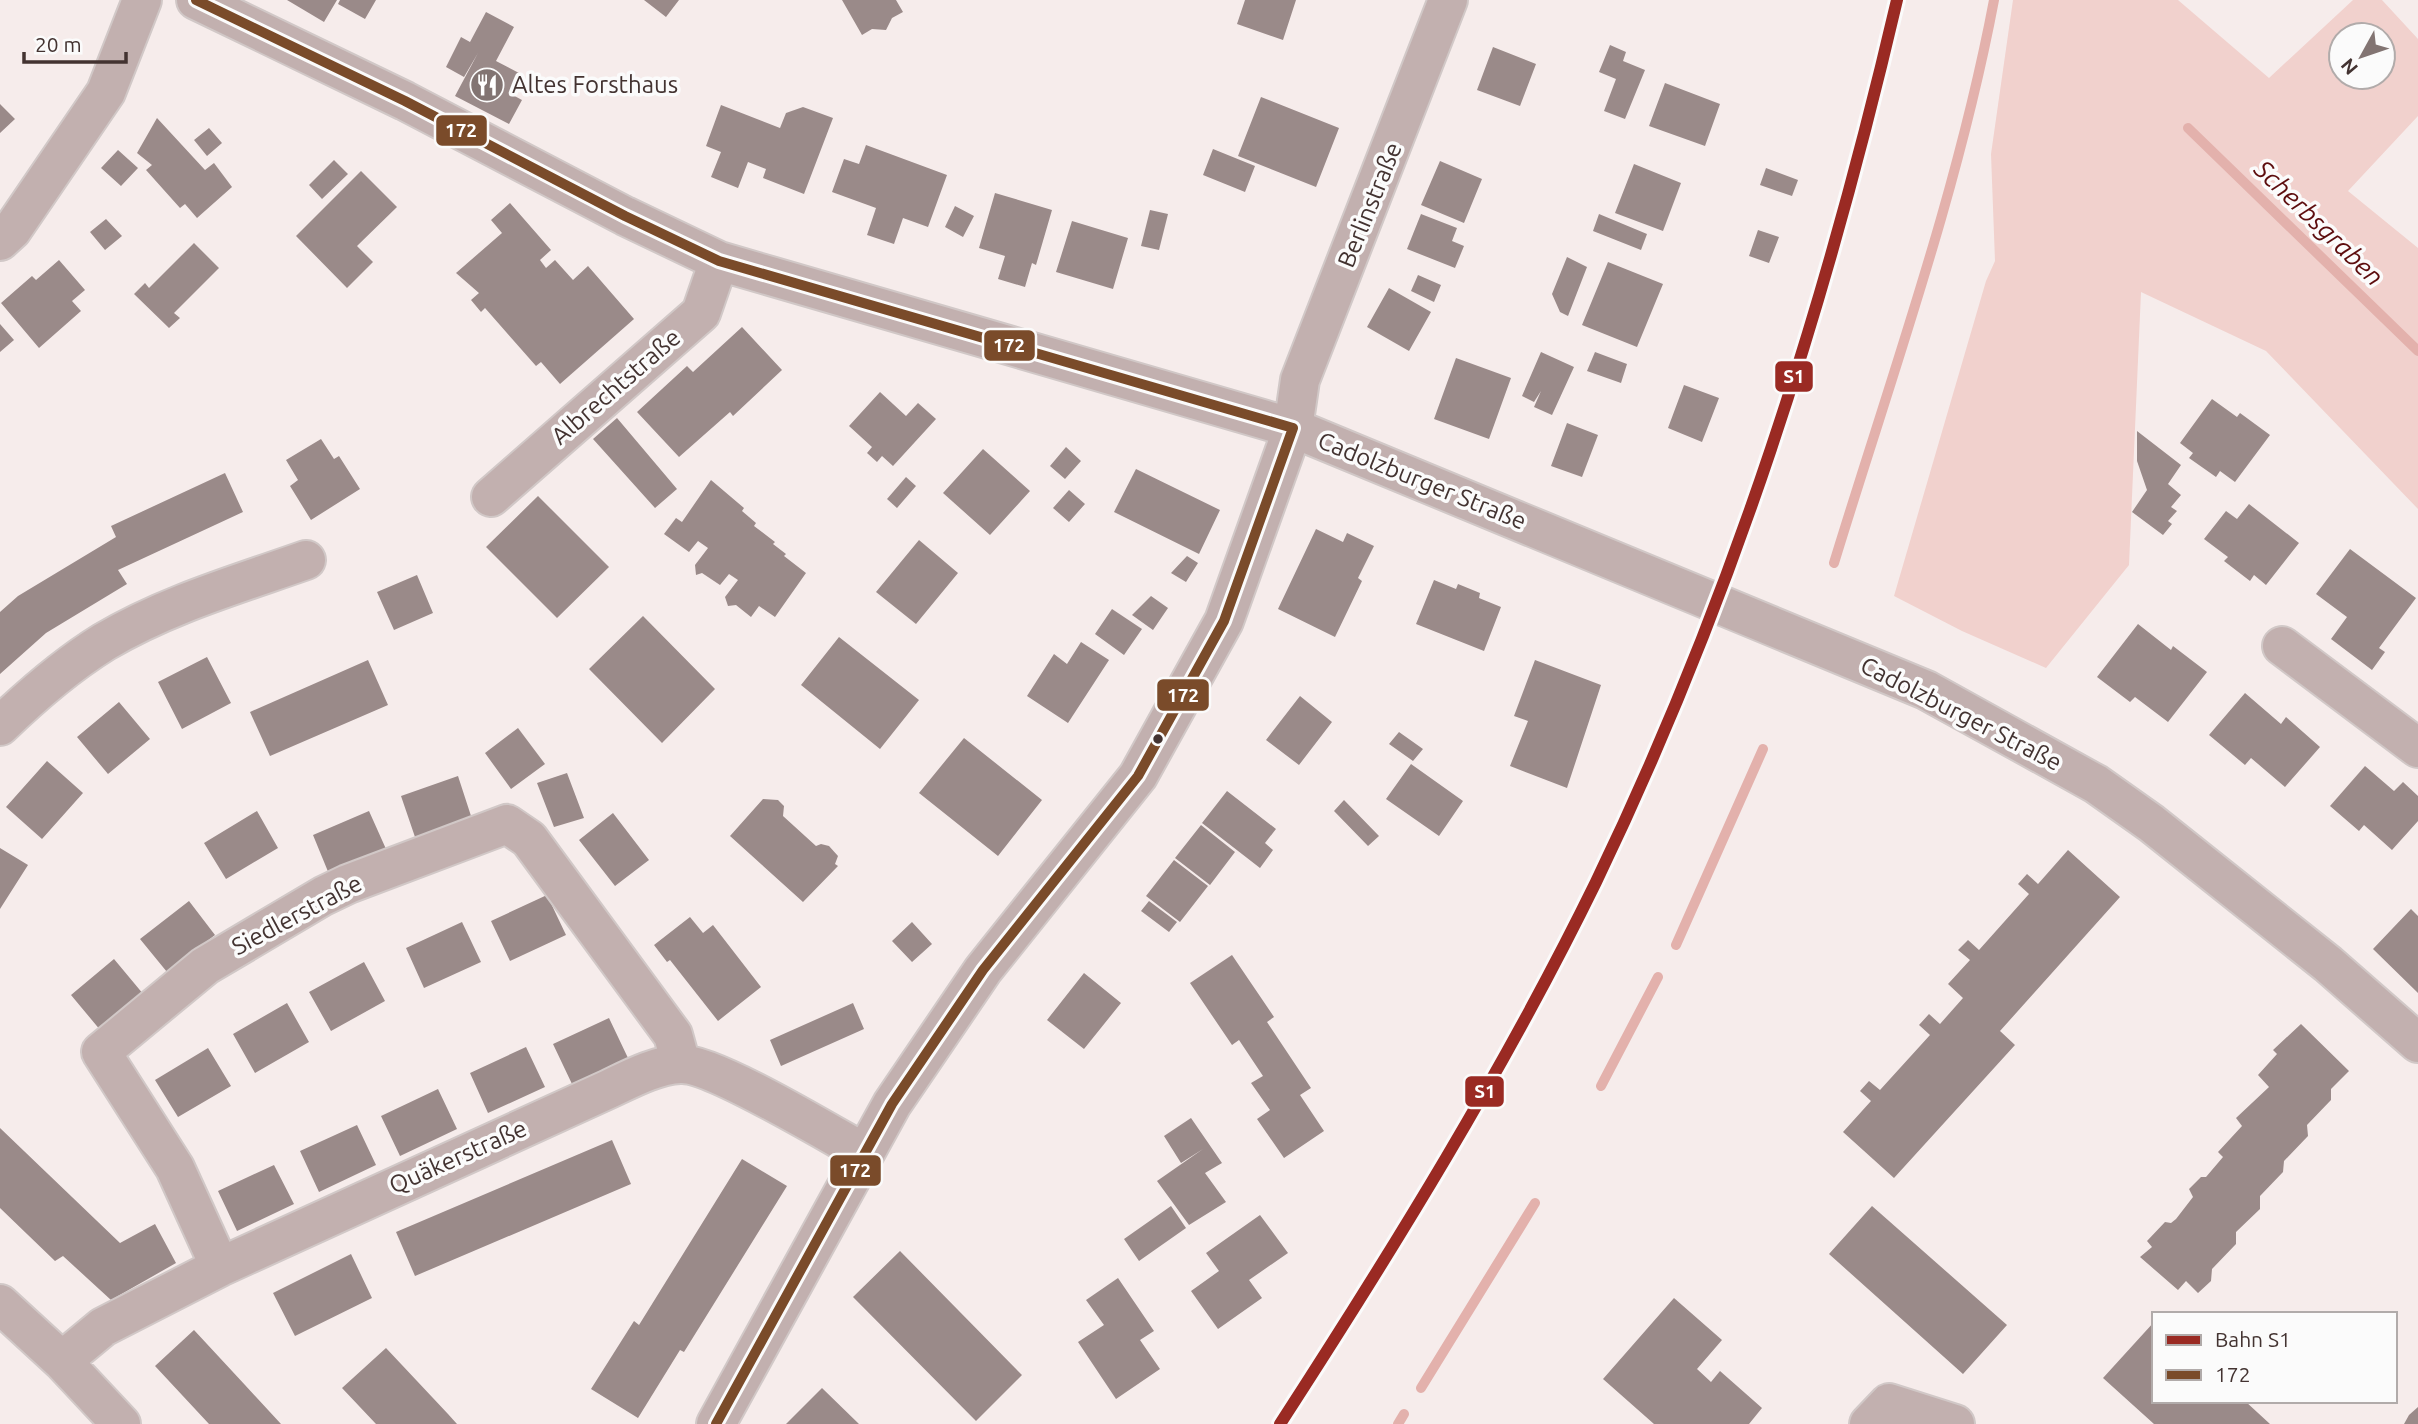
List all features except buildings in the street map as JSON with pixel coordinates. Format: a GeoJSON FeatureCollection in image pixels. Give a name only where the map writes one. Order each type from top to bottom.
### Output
{"type":"FeatureCollection","features":[{"type":"Feature","properties":{"kind":"street"},"geometry":{"type":"LineString","coordinates":[[0,241],[12,230],[106,92],[142,0]]}},
{"type":"Feature","properties":{"kind":"street","name":"Cadolzburger Straße"},"geometry":{"type":"LineString","coordinates":[[196,0],[405,101],[625,216],[719,261],[1293,428],[1626,563],[1926,690],[2096,784],[2151,822],[2328,964],[2418,1043]]}},
{"type":"Feature","properties":{"kind":"street","name":"Berlinstraße"},"geometry":{"type":"LineString","coordinates":[[716,1424],[892,1104],[983,970],[1138,776],[1224,621],[1293,428],[1300,380],[1448,0]]}},
{"type":"Feature","properties":{"kind":"street","name":"Albrechtstraße"},"geometry":{"type":"LineString","coordinates":[[491,497],[701,313],[719,261]]}},
{"type":"Feature","properties":{"kind":"street"},"geometry":{"type":"LineString","coordinates":[[0,726],[24,702],[103,643],[186,602],[306,561]]}},
{"type":"Feature","properties":{"kind":"street"},"geometry":{"type":"LineString","coordinates":[[2282,646],[2418,748]]}},
{"type":"Feature","properties":{"kind":"street","name":"Siedlerstraße"},"geometry":{"type":"LineString","coordinates":[[220,1267],[175,1168],[101,1052],[205,966],[348,884],[507,824],[529,839],[665,1024],[673,1035],[681,1063]]}},
{"type":"Feature","properties":{"kind":"street"},"geometry":{"type":"LineString","coordinates":[[681,1063],[729,1080],[864,1153]]}},
{"type":"Feature","properties":{"kind":"street","name":"Quäkerstraße"},"geometry":{"type":"LineString","coordinates":[[62,1361],[103,1327],[220,1267],[619,1084],[681,1063]]}},
{"type":"Feature","properties":{"kind":"street"},"geometry":{"type":"LineString","coordinates":[[0,1304],[62,1361],[106,1418]]}},
{"type":"Feature","properties":{"kind":"street"},"geometry":{"type":"LineString","coordinates":[[1879,1413],[1955,1424]]}},
{"type":"Feature","properties":{"kind":"shaded area"},"geometry":{"type":"Polygon","coordinates":[[[2013,0],[2178,0],[2269,78],[2327,24],[2327,91],[2397,91],[2397,21],[2330,21],[2353,0],[2382,0],[2418,39],[2418,116],[2348,191],[2418,248],[2418,509],[2266,351],[2141,292],[2129,565],[2046,668],[1962,631],[1894,596],[1986,281],[1995,261],[1991,154],[2013,0]]]}},
{"type":"Feature","properties":{"kind":"waterway"},"geometry":{"type":"LineString","coordinates":[[1834,563],[1943,213],[1994,0]]}},
{"type":"Feature","properties":{"kind":"waterway","name":"Scherbsgraben"},"geometry":{"type":"LineString","coordinates":[[2188,128],[2418,351]]}},
{"type":"Feature","properties":{"kind":"waterway"},"geometry":{"type":"LineString","coordinates":[[1676,945],[1763,749]]}},
{"type":"Feature","properties":{"kind":"waterway"},"geometry":{"type":"LineString","coordinates":[[1601,1086],[1658,977]]}},
{"type":"Feature","properties":{"kind":"waterway"},"geometry":{"type":"LineString","coordinates":[[1421,1388],[1535,1203]]}},
{"type":"Feature","properties":{"kind":"waterway"},"geometry":{"type":"LineString","coordinates":[[1398,1424],[1404,1414]]}},
{"type":"Feature","properties":{"kind":"rail line","name":"S1"},"geometry":{"type":"LineString","coordinates":[[1280,1424],[1365,1292],[1486,1090],[1561,952],[1645,776],[1690,668],[1771,449],[1839,226],[1897,0]]}},
{"type":"Feature","properties":{"kind":"transit line","name":"172"},"geometry":{"type":"LineString","coordinates":[[196,0],[405,101],[625,216],[719,261],[1293,428]]}},
{"type":"Feature","properties":{"kind":"transit line","name":"172"},"geometry":{"type":"LineString","coordinates":[[716,1424],[892,1104],[983,970],[1138,776],[1224,621],[1293,428]]}},
{"type":"Feature","properties":{"kind":"place","name":"Altes Forsthaus"},"geometry":{"type":"Point","coordinates":[487,85]}}]}
